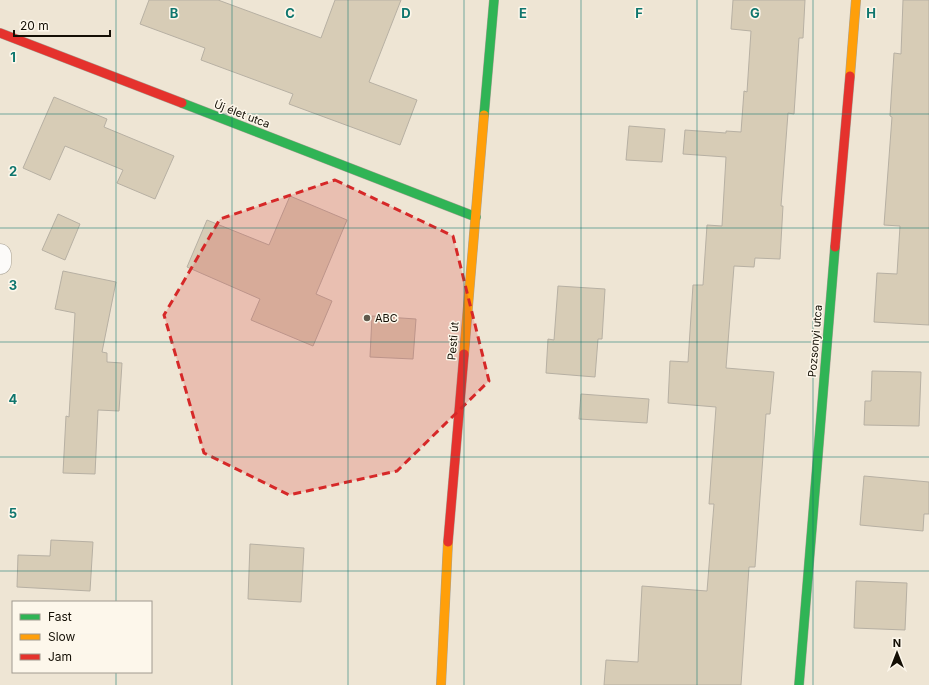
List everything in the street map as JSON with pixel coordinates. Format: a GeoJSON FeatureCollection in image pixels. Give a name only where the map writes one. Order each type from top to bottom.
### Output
{"type":"FeatureCollection","features":[{"type":"Feature","properties":{"kind":"street","name":"Pesti út"},"geometry":{"type":"LineString","coordinates":[[441,685],[448,539],[494,0]]}},
{"type":"Feature","properties":{"kind":"street","name":"Pozsonyi utca"},"geometry":{"type":"LineString","coordinates":[[799,685],[856,0]]}},
{"type":"Feature","properties":{"kind":"street","name":"Új élet utca"},"geometry":{"type":"LineString","coordinates":[[0,33],[476,217]]}},
{"type":"Feature","properties":{"kind":"highlighted area"},"geometry":{"type":"Polygon","coordinates":[[[335,180],[453,236],[489,381],[397,471],[289,495],[204,453],[164,315],[220,219],[335,180]]]}},
{"type":"Feature","properties":{"kind":"building"},"geometry":{"type":"Polygon","coordinates":[[[149,0],[218,0],[321,38],[335,0],[401,0],[369,82],[417,100],[400,145],[289,104],[293,94],[201,60],[205,48],[140,24],[149,0]]]}},
{"type":"Feature","properties":{"kind":"building"},"geometry":{"type":"Polygon","coordinates":[[[733,0],[805,0],[803,38],[799,38],[794,114],[788,113],[781,206],[783,206],[780,259],[755,258],[754,267],[734,266],[726,368],[774,372],[770,414],[766,414],[755,567],[749,567],[741,685],[604,685],[606,660],[638,662],[642,586],[707,591],[714,504],[709,504],[716,407],[668,403],[670,361],[688,362],[693,285],[703,285],[707,225],[722,226],[726,157],[683,154],[685,130],[726,133],[726,131],[741,132],[744,91],[747,92],[751,31],[731,29],[733,0]]]}},
{"type":"Feature","properties":{"kind":"building"},"geometry":{"type":"Polygon","coordinates":[[[903,0],[929,0],[929,325],[874,322],[877,273],[897,274],[900,226],[884,225],[892,117],[890,116],[894,53],[901,54],[903,0]]]}},
{"type":"Feature","properties":{"kind":"building"},"geometry":{"type":"Polygon","coordinates":[[[54,97],[107,119],[104,127],[174,156],[155,199],[117,183],[123,170],[65,146],[50,180],[23,168],[54,97]]]}},
{"type":"Feature","properties":{"kind":"building"},"geometry":{"type":"Polygon","coordinates":[[[629,126],[665,129],[662,162],[626,160],[629,126]]]}},
{"type":"Feature","properties":{"kind":"building"},"geometry":{"type":"Polygon","coordinates":[[[290,196],[347,220],[316,294],[332,301],[313,346],[251,320],[260,299],[187,267],[207,220],[269,245],[290,196]]]}},
{"type":"Feature","properties":{"kind":"building"},"geometry":{"type":"Polygon","coordinates":[[[58,214],[80,224],[65,260],[42,250],[58,214]]]}},
{"type":"Feature","properties":{"kind":"building"},"geometry":{"type":"Polygon","coordinates":[[[63,271],[116,282],[102,352],[107,353],[107,362],[122,363],[119,411],[98,410],[95,474],[63,473],[66,416],[69,417],[75,313],[55,309],[63,271]]]}},
{"type":"Feature","properties":{"kind":"building"},"geometry":{"type":"Polygon","coordinates":[[[558,286],[605,289],[602,339],[598,339],[595,377],[546,373],[548,339],[554,340],[558,286]]]}},
{"type":"Feature","properties":{"kind":"building"},"geometry":{"type":"Polygon","coordinates":[[[372,316],[416,319],[413,359],[370,357],[372,316]]]}},
{"type":"Feature","properties":{"kind":"building"},"geometry":{"type":"Polygon","coordinates":[[[872,371],[921,372],[919,426],[864,425],[865,401],[871,401],[872,371]]]}},
{"type":"Feature","properties":{"kind":"building"},"geometry":{"type":"Polygon","coordinates":[[[581,394],[649,399],[647,423],[579,419],[581,394]]]}},
{"type":"Feature","properties":{"kind":"building"},"geometry":{"type":"Polygon","coordinates":[[[864,476],[929,482],[929,514],[924,514],[923,531],[860,525],[864,476]]]}},
{"type":"Feature","properties":{"kind":"building"},"geometry":{"type":"Polygon","coordinates":[[[51,540],[93,542],[90,591],[17,587],[18,555],[50,556],[51,540]]]}},
{"type":"Feature","properties":{"kind":"building"},"geometry":{"type":"Polygon","coordinates":[[[250,544],[304,548],[301,602],[248,599],[250,544]]]}},
{"type":"Feature","properties":{"kind":"building"},"geometry":{"type":"Polygon","coordinates":[[[856,581],[907,583],[905,630],[854,628],[856,581]]]}},
{"type":"Feature","properties":{"kind":"traffic: fast"},"geometry":{"type":"LineString","coordinates":[[484,115],[494,0]]}},
{"type":"Feature","properties":{"kind":"traffic: fast"},"geometry":{"type":"LineString","coordinates":[[182,103],[476,217]]}},
{"type":"Feature","properties":{"kind":"traffic: fast"},"geometry":{"type":"LineString","coordinates":[[799,685],[835,247]]}},
{"type":"Feature","properties":{"kind":"traffic: slow"},"geometry":{"type":"LineString","coordinates":[[850,76],[856,0]]}},
{"type":"Feature","properties":{"kind":"traffic: slow"},"geometry":{"type":"LineString","coordinates":[[464,354],[484,115]]}},
{"type":"Feature","properties":{"kind":"traffic: slow"},"geometry":{"type":"LineString","coordinates":[[441,685],[448,542]]}},
{"type":"Feature","properties":{"kind":"traffic: jam"},"geometry":{"type":"LineString","coordinates":[[0,33],[182,103]]}},
{"type":"Feature","properties":{"kind":"traffic: jam"},"geometry":{"type":"LineString","coordinates":[[835,247],[850,76]]}},
{"type":"Feature","properties":{"kind":"traffic: jam"},"geometry":{"type":"LineString","coordinates":[[448,542],[464,354]]}},
{"type":"Feature","properties":{"kind":"place","name":"ABC"},"geometry":{"type":"Point","coordinates":[367,318]}}]}
